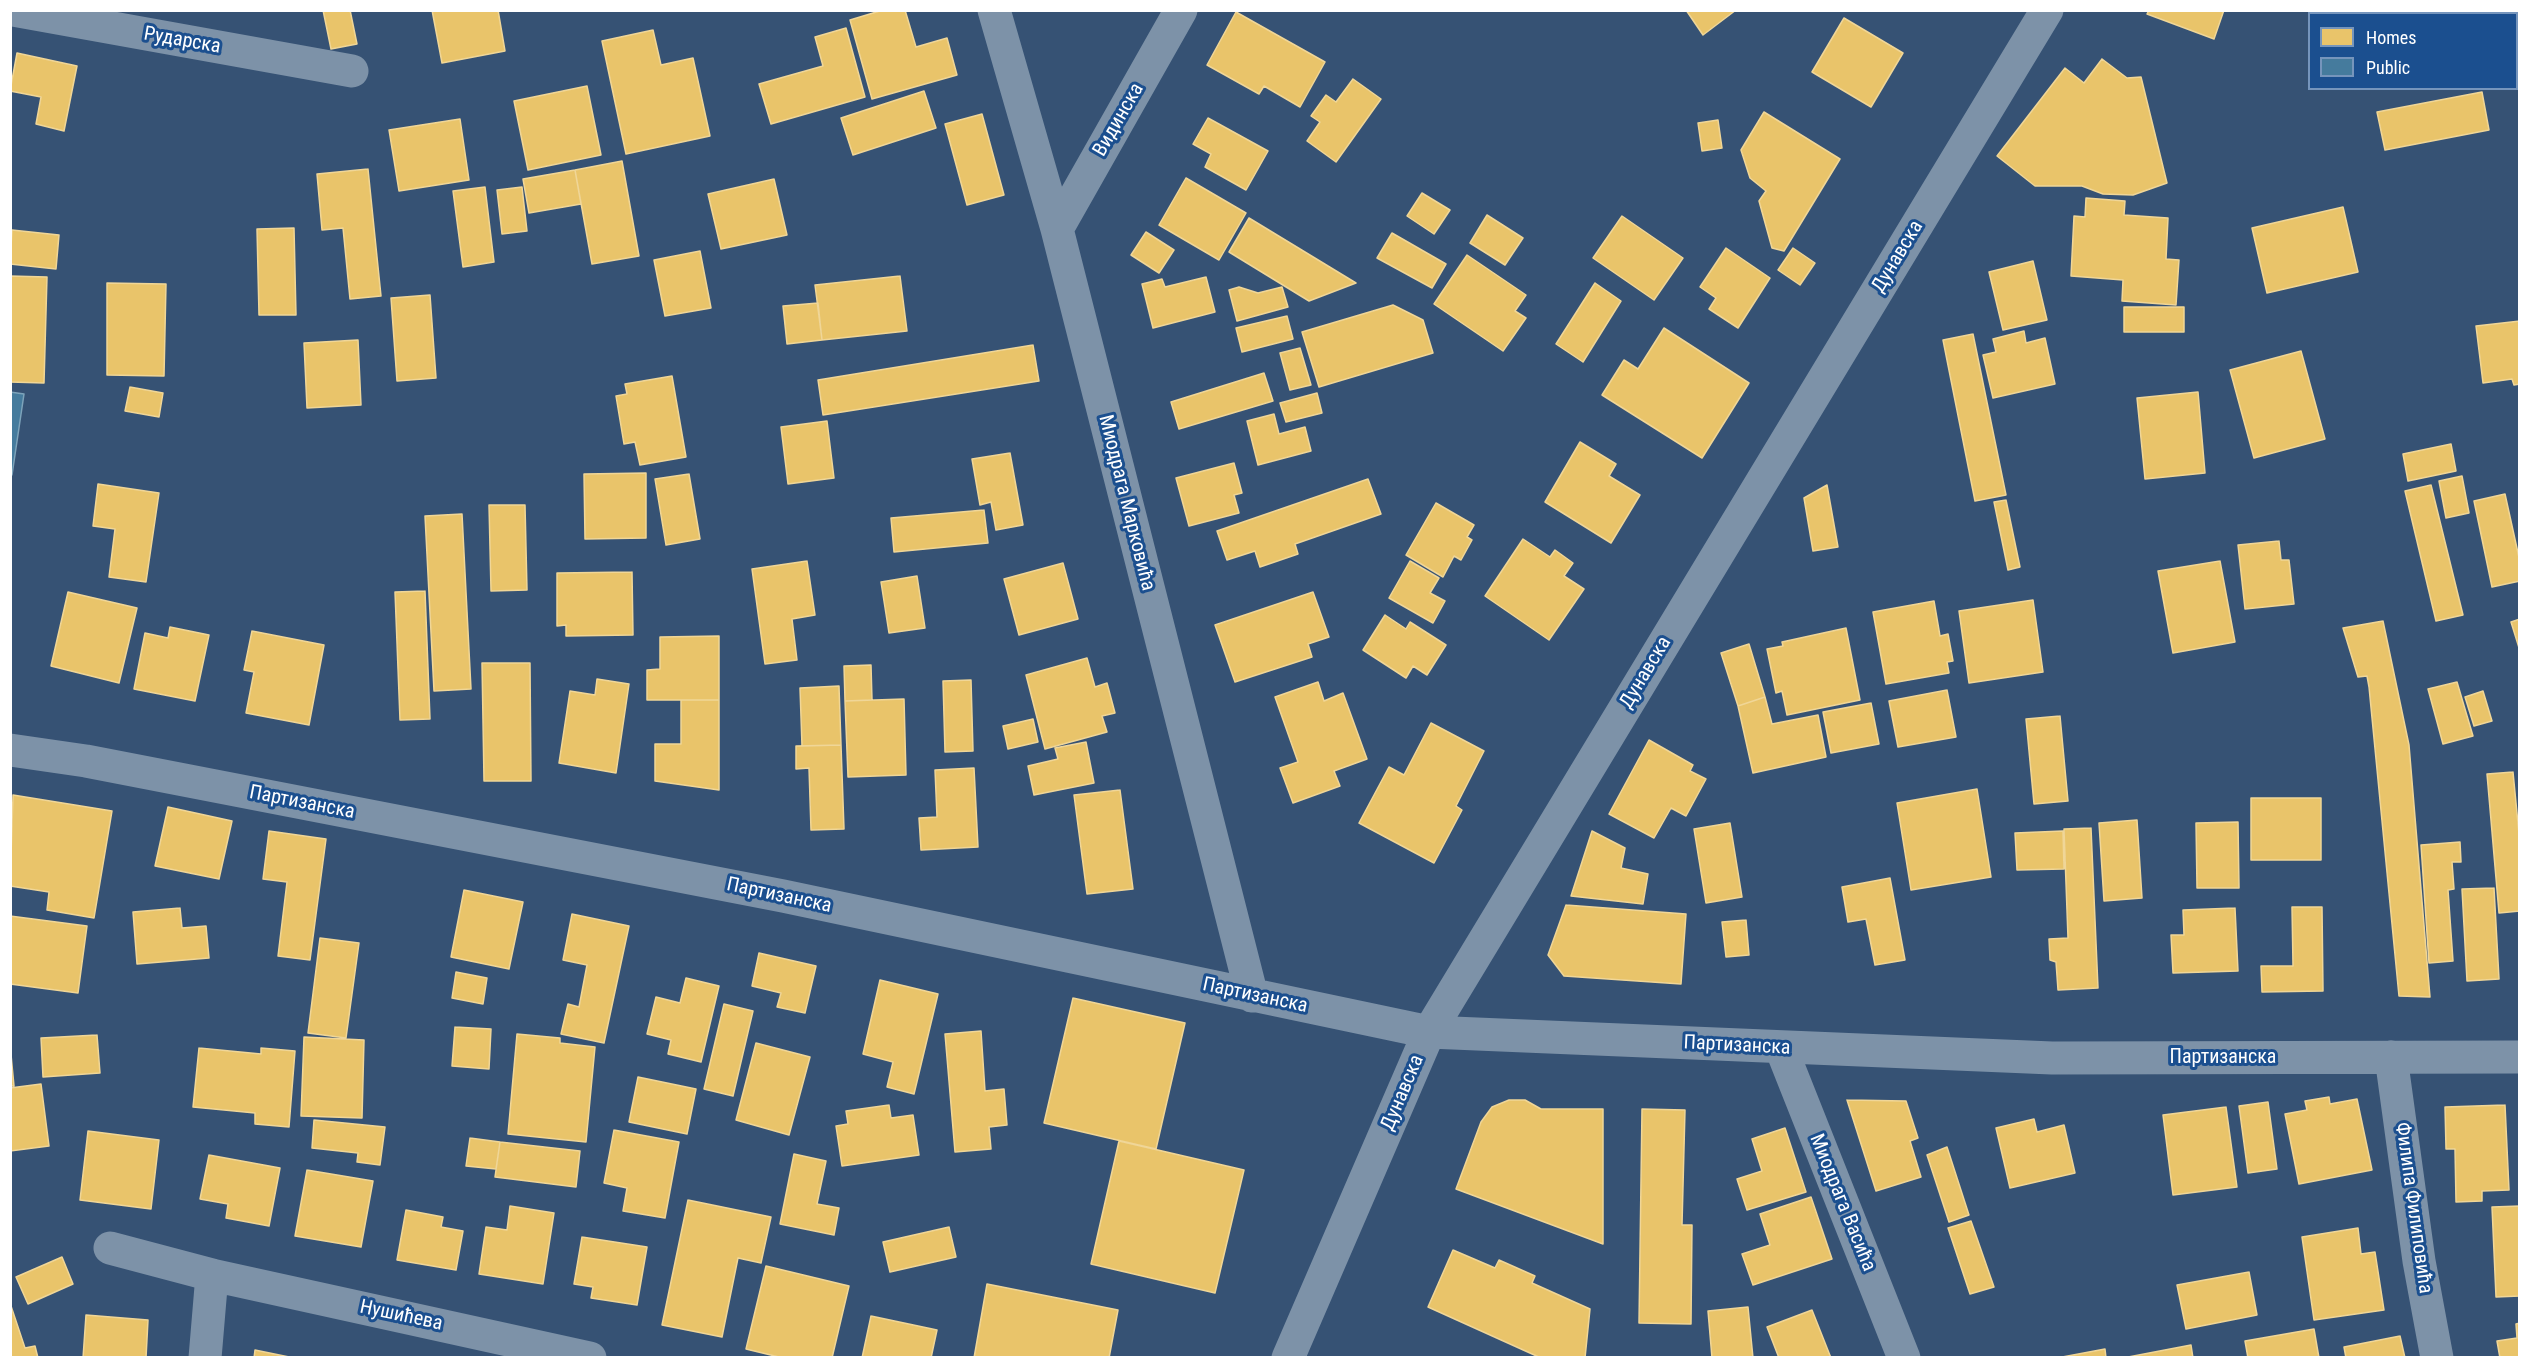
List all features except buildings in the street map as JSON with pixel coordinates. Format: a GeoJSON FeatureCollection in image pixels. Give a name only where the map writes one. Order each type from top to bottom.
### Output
{"type":"FeatureCollection","features":[{"type":"Feature","properties":{"kind":"street","name":"Рударска"},"geometry":{"type":"LineString","coordinates":[[13,10],[352,71]]}},
{"type":"Feature","properties":{"kind":"street","name":"Миодрага Марковића"},"geometry":{"type":"LineString","coordinates":[[994,10],[1057,229],[1252,996]]}},
{"type":"Feature","properties":{"kind":"street","name":"Видинска"},"geometry":{"type":"LineString","coordinates":[[1057,229],[1181,10]]}},
{"type":"Feature","properties":{"kind":"street","name":"Дунавска"},"geometry":{"type":"LineString","coordinates":[[1288,1358],[1429,1032],[2047,10]]}},
{"type":"Feature","properties":{"kind":"street","name":"Партизанска"},"geometry":{"type":"LineString","coordinates":[[10,750],[86,761],[783,896],[1429,1032],[2052,1058],[2520,1057]]}},
{"type":"Feature","properties":{"kind":"street","name":"Миодрага Васића"},"geometry":{"type":"LineString","coordinates":[[1781,1048],[1904,1358]]}},
{"type":"Feature","properties":{"kind":"street","name":"Филипа Филиповића"},"geometry":{"type":"LineString","coordinates":[[2391,1057],[2419,1261],[2437,1358]]}},
{"type":"Feature","properties":{"kind":"street","name":"Нушићева"},"geometry":{"type":"LineString","coordinates":[[110,1248],[212,1275],[590,1358]]}},
{"type":"Feature","properties":{"kind":"street"},"geometry":{"type":"LineString","coordinates":[[205,1358],[212,1275]]}}]}
